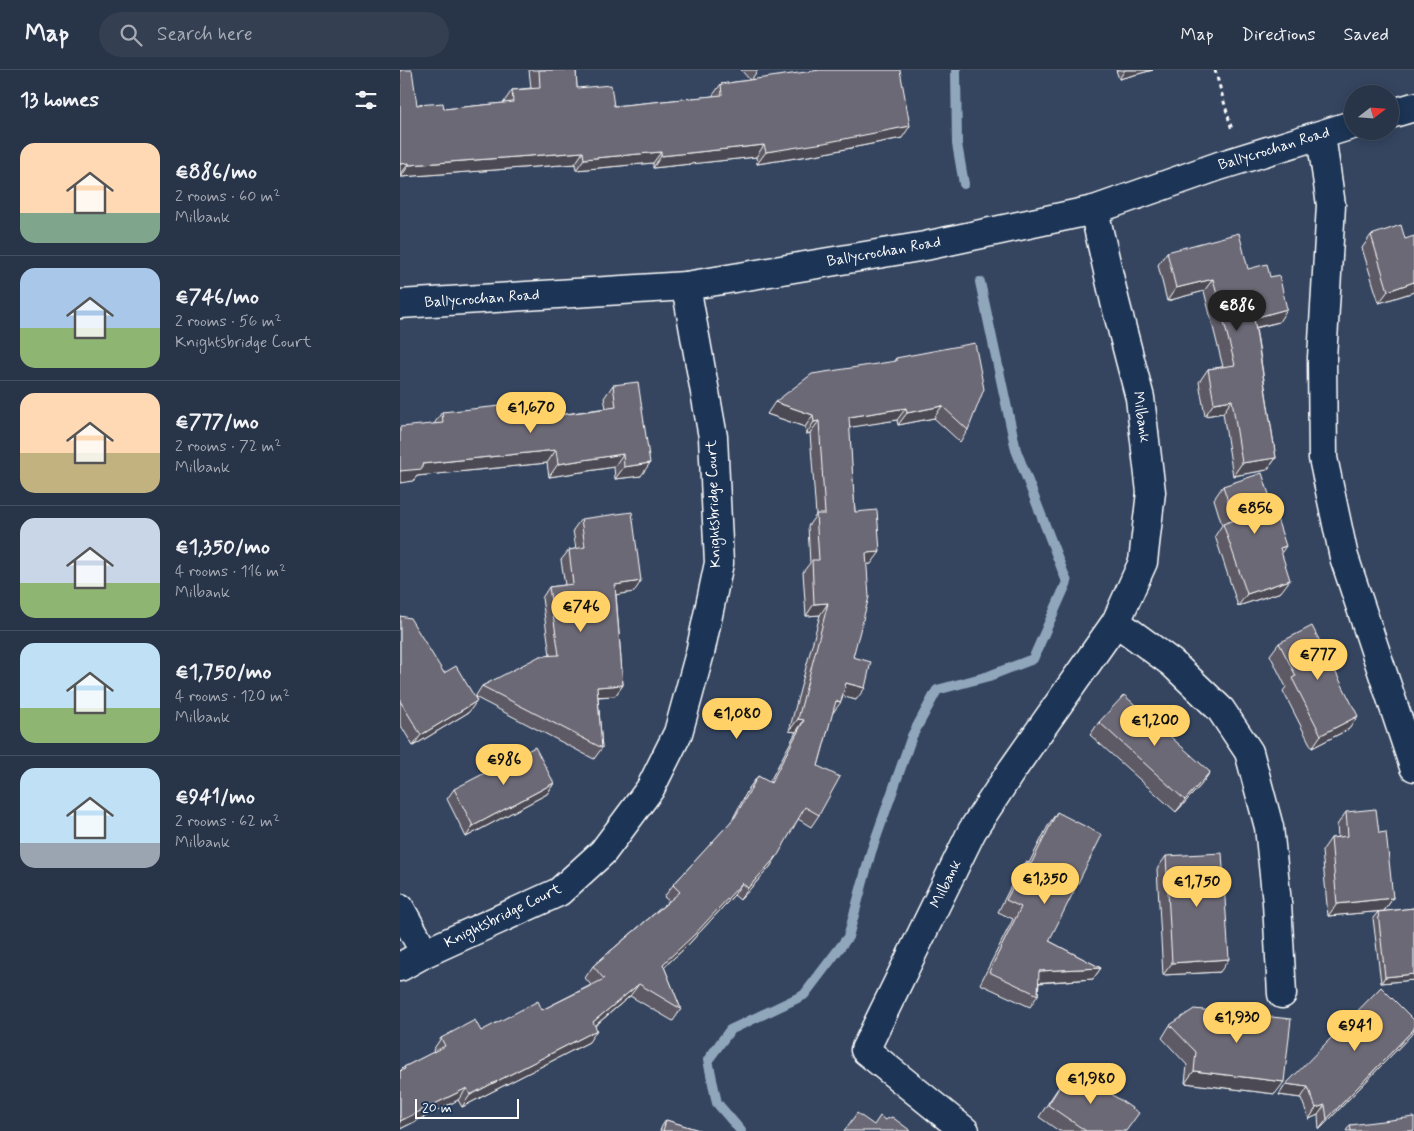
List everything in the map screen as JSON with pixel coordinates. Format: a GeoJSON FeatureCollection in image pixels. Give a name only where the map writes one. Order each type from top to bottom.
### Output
{"type":"FeatureCollection","features":[{"type":"Feature","properties":{"kind":"street"},"geometry":{"type":"LineString","coordinates":[[1399,111],[1414,107]]}},
{"type":"Feature","properties":{"kind":"street","name":"Ballycrochan Road"},"geometry":{"type":"LineString","coordinates":[[400,304],[686,286],[925,246],[1094,210],[1241,159],[1344,128]]}},
{"type":"Feature","properties":{"kind":"street"},"geometry":{"type":"LineString","coordinates":[[1321,135],[1331,205],[1322,358],[1323,458],[1344,557],[1414,767]]}},
{"type":"Feature","properties":{"kind":"street","name":"Milbank"},"geometry":{"type":"LineString","coordinates":[[965,1131],[865,1050],[972,831],[1012,770],[1116,622],[1144,562],[1151,492],[1140,398],[1114,302],[1094,210]]}},
{"type":"Feature","properties":{"kind":"street","name":"Knightsbridge Court"},"geometry":{"type":"LineString","coordinates":[[400,967],[425,953],[559,892],[604,852],[650,789],[678,733],[700,653],[719,563],[713,437],[686,286]]}},
{"type":"Feature","properties":{"kind":"street"},"geometry":{"type":"LineString","coordinates":[[1116,622],[1172,663],[1221,710],[1249,752],[1269,827],[1277,903],[1282,994]]}},
{"type":"Feature","properties":{"kind":"street"},"geometry":{"type":"LineString","coordinates":[[400,908],[425,953]]}},
{"type":"Feature","properties":{"kind":"path"},"geometry":{"type":"LineString","coordinates":[[1215,70],[1241,159]]}},
{"type":"Feature","properties":{"kind":"building"},"geometry":{"type":"Polygon","coordinates":[[[400,70],[412,70],[417,105],[443,103],[444,109],[513,102],[512,90],[540,88],[539,70],[576,70],[577,88],[611,85],[614,106],[722,95],[721,84],[820,70],[900,70],[910,126],[766,152],[764,145],[661,156],[661,152],[584,159],[583,152],[409,165],[409,163],[400,164],[400,70]]]}},
{"type":"Feature","properties":{"kind":"building"},"geometry":{"type":"Polygon","coordinates":[[[1401,225],[1405,239],[1414,236],[1414,282],[1388,291],[1371,235],[1401,225]]]}},
{"type":"Feature","properties":{"kind":"building"},"geometry":{"type":"Polygon","coordinates":[[[1239,233],[1248,269],[1267,264],[1270,277],[1279,275],[1287,309],[1254,318],[1276,458],[1242,463],[1232,400],[1214,403],[1208,369],[1235,365],[1213,279],[1176,288],[1167,252],[1239,233]]]}},
{"type":"Feature","properties":{"kind":"building"},"geometry":{"type":"Polygon","coordinates":[[[975,343],[984,389],[968,430],[942,406],[907,413],[906,408],[849,417],[855,512],[877,510],[880,552],[866,553],[869,597],[853,657],[871,662],[865,688],[846,683],[841,702],[836,701],[818,766],[840,777],[819,815],[805,807],[778,855],[748,888],[742,883],[694,935],[663,964],[681,1009],[639,984],[593,1022],[597,1030],[470,1095],[467,1088],[400,1121],[400,1071],[405,1069],[404,1067],[445,1046],[441,1038],[475,1020],[481,1031],[538,1001],[542,1010],[604,979],[593,966],[680,892],[673,885],[735,817],[758,776],[771,783],[804,720],[798,719],[828,603],[814,604],[812,560],[819,560],[816,514],[825,514],[819,421],[814,422],[813,415],[775,402],[812,374],[896,361],[896,358],[975,343]]]}},
{"type":"Feature","properties":{"kind":"building"},"geometry":{"type":"Polygon","coordinates":[[[638,382],[650,463],[624,467],[623,454],[558,464],[556,450],[422,464],[422,469],[400,471],[400,427],[443,423],[442,412],[530,403],[532,419],[616,407],[613,385],[638,382]]]}},
{"type":"Feature","properties":{"kind":"building"},"geometry":{"type":"Polygon","coordinates":[[[1262,473],[1286,546],[1280,548],[1290,580],[1247,594],[1223,524],[1234,520],[1223,486],[1262,473]]]}},
{"type":"Feature","properties":{"kind":"building"},"geometry":{"type":"Polygon","coordinates":[[[632,512],[641,581],[615,585],[623,685],[597,687],[602,748],[482,686],[540,656],[559,655],[549,587],[573,584],[569,550],[585,547],[581,519],[632,512]]]}},
{"type":"Feature","properties":{"kind":"building"},"geometry":{"type":"Polygon","coordinates":[[[400,616],[410,618],[444,673],[456,666],[477,701],[421,735],[400,701],[400,616]]]}},
{"type":"Feature","properties":{"kind":"building"},"geometry":{"type":"Polygon","coordinates":[[[1312,626],[1358,716],[1321,735],[1292,678],[1296,676],[1279,643],[1312,626]]]}},
{"type":"Feature","properties":{"kind":"building"},"geometry":{"type":"Polygon","coordinates":[[[1124,695],[1210,772],[1185,800],[1099,722],[1124,695]]]}},
{"type":"Feature","properties":{"kind":"building"},"geometry":{"type":"Polygon","coordinates":[[[535,747],[554,783],[473,826],[454,789],[535,747]]]}},
{"type":"Feature","properties":{"kind":"building"},"geometry":{"type":"Polygon","coordinates":[[[1376,809],[1379,833],[1386,832],[1393,898],[1337,904],[1331,838],[1348,836],[1346,812],[1376,809]]]}},
{"type":"Feature","properties":{"kind":"building"},"geometry":{"type":"Polygon","coordinates":[[[1057,812],[1102,835],[1049,941],[1101,968],[1039,971],[1038,995],[989,972],[1021,907],[1006,900],[1026,862],[1031,864],[1057,812]]]}},
{"type":"Feature","properties":{"kind":"building"},"geometry":{"type":"Polygon","coordinates":[[[1222,853],[1229,959],[1172,963],[1166,856],[1222,853]]]}},
{"type":"Feature","properties":{"kind":"building"},"geometry":{"type":"Polygon","coordinates":[[[1414,908],[1414,974],[1385,977],[1378,912],[1414,908]]]}},
{"type":"Feature","properties":{"kind":"building"},"geometry":{"type":"Polygon","coordinates":[[[1381,987],[1414,1020],[1414,1029],[1327,1119],[1325,1105],[1316,1108],[1308,1087],[1286,1084],[1381,987]]]}},
{"type":"Feature","properties":{"kind":"building"},"geometry":{"type":"Polygon","coordinates":[[[1194,1009],[1291,1019],[1284,1082],[1194,1071],[1196,1052],[1170,1025],[1194,1009]]]}},
{"type":"Feature","properties":{"kind":"building"},"geometry":{"type":"Polygon","coordinates":[[[1072,1067],[1139,1113],[1126,1131],[1086,1131],[1048,1105],[1072,1067]]]}},
{"type":"Feature","properties":{"kind":"building"},"geometry":{"type":"Polygon","coordinates":[[[857,1113],[874,1125],[880,1116],[885,1120],[892,1117],[911,1131],[844,1131],[857,1113]]]}},
{"type":"Feature","properties":{"kind":"building"},"geometry":{"type":"Polygon","coordinates":[[[1414,1117],[1414,1131],[1351,1131],[1350,1125],[1414,1117]]]}},
{"type":"Feature","properties":{"kind":"building"},"geometry":{"type":"Polygon","coordinates":[[[666,1120],[702,1131],[663,1131],[666,1120]]]}},
{"type":"Feature","properties":{"kind":"waterway"},"geometry":{"type":"LineString","coordinates":[[956,70],[957,144],[964,184]]}},
{"type":"Feature","properties":{"kind":"waterway"},"geometry":{"type":"LineString","coordinates":[[741,1131],[717,1103],[708,1060],[730,1030],[804,995],[848,937],[871,852],[912,736],[937,690],[989,676],[1033,659],[1067,582],[1016,450],[980,282]]}}]}
